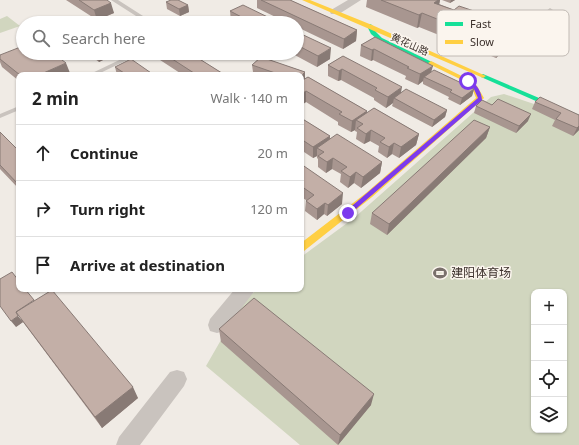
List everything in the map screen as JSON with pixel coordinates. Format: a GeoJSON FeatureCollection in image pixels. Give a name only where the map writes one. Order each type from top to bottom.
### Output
{"type":"FeatureCollection","features":[{"type":"Feature","properties":{"kind":"street","name":"黄花山路"},"geometry":{"type":"LineString","coordinates":[[305,0],[339,6],[360,12]]}},
{"type":"Feature","properties":{"kind":"street"},"geometry":{"type":"LineString","coordinates":[[339,6],[356,0]]}},
{"type":"Feature","properties":{"kind":"street","name":"黄花山路"},"geometry":{"type":"LineString","coordinates":[[339,6],[370,26],[437,55]]}},
{"type":"Feature","properties":{"kind":"street"},"geometry":{"type":"LineString","coordinates":[[304,246],[369,195],[480,98],[475,87],[468,81],[382,40],[372,32],[370,26]]}},
{"type":"Feature","properties":{"kind":"street","name":"黄花山路"},"geometry":{"type":"LineString","coordinates":[[438,56],[579,118]]}},
{"type":"Feature","properties":{"kind":"street"},"geometry":{"type":"LineString","coordinates":[[217,324],[244,292]]}},
{"type":"Feature","properties":{"kind":"street"},"geometry":{"type":"LineString","coordinates":[[126,445],[177,379]]}},
{"type":"Feature","properties":{"kind":"lane"},"geometry":{"type":"LineString","coordinates":[[114,0],[140,16]]}},
{"type":"Feature","properties":{"kind":"lane"},"geometry":{"type":"LineString","coordinates":[[98,72],[124,60]]}},
{"type":"Feature","properties":{"kind":"lane"},"geometry":{"type":"LineString","coordinates":[[0,116],[16,109]]}},
{"type":"Feature","properties":{"kind":"green space"},"geometry":{"type":"Polygon","coordinates":[[[7,16],[16,23],[16,27],[0,33],[0,19],[7,16]]]}},
{"type":"Feature","properties":{"kind":"green space","name":"建阳体育场"},"geometry":{"type":"Polygon","coordinates":[[[504,94],[537,105],[579,124],[579,445],[300,445],[206,366],[244,300],[254,292],[304,292],[304,255],[354,218],[491,97],[504,94]]]}},
{"type":"Feature","properties":{"kind":"building"},"geometry":{"type":"Polygon","coordinates":[[[79,0],[107,0],[111,3],[94,10],[79,0]]]}},
{"type":"Feature","properties":{"kind":"building"},"geometry":{"type":"Polygon","coordinates":[[[178,0],[188,5],[179,9],[166,2],[178,0]]]}},
{"type":"Feature","properties":{"kind":"building"},"geometry":{"type":"Polygon","coordinates":[[[261,0],[290,0],[357,30],[344,39],[304,20],[304,16],[295,16],[261,0]]]}},
{"type":"Feature","properties":{"kind":"building"},"geometry":{"type":"Polygon","coordinates":[[[381,0],[438,0],[434,3],[454,10],[437,10],[437,19],[422,13],[419,15],[381,0]]]}},
{"type":"Feature","properties":{"kind":"building"},"geometry":{"type":"Polygon","coordinates":[[[243,5],[266,16],[240,16],[230,11],[243,5]]]}},
{"type":"Feature","properties":{"kind":"building"},"geometry":{"type":"Polygon","coordinates":[[[459,6],[471,10],[454,10],[459,6]]]}},
{"type":"Feature","properties":{"kind":"building"},"geometry":{"type":"Polygon","coordinates":[[[304,35],[331,48],[318,56],[304,49],[304,35]]]}},
{"type":"Feature","properties":{"kind":"building"},"geometry":{"type":"Polygon","coordinates":[[[375,37],[433,66],[420,74],[374,49],[372,50],[361,45],[375,37]]]}},
{"type":"Feature","properties":{"kind":"building"},"geometry":{"type":"Polygon","coordinates":[[[16,49],[16,60],[62,60],[66,63],[46,72],[16,72],[0,59],[0,55],[16,49]]]}},
{"type":"Feature","properties":{"kind":"building"},"geometry":{"type":"Polygon","coordinates":[[[343,56],[402,87],[388,97],[375,90],[377,88],[342,69],[339,71],[328,65],[343,56]]]}},
{"type":"Feature","properties":{"kind":"building"},"geometry":{"type":"Polygon","coordinates":[[[129,60],[132,60],[150,72],[122,72],[115,67],[129,60]]]}},
{"type":"Feature","properties":{"kind":"building"},"geometry":{"type":"Polygon","coordinates":[[[174,60],[201,60],[220,72],[192,72],[174,60]]]}},
{"type":"Feature","properties":{"kind":"building"},"geometry":{"type":"Polygon","coordinates":[[[258,60],[270,60],[305,72],[272,72],[252,65],[258,60]]]}},
{"type":"Feature","properties":{"kind":"building"},"geometry":{"type":"Polygon","coordinates":[[[434,70],[474,89],[462,98],[450,92],[452,90],[424,77],[434,70]]]}},
{"type":"Feature","properties":{"kind":"building"},"geometry":{"type":"Polygon","coordinates":[[[308,77],[367,111],[352,121],[339,114],[342,112],[306,91],[304,92],[304,79],[308,77]]]}},
{"type":"Feature","properties":{"kind":"building"},"geometry":{"type":"Polygon","coordinates":[[[406,89],[447,110],[434,120],[394,98],[406,89]]]}},
{"type":"Feature","properties":{"kind":"building"},"geometry":{"type":"Polygon","coordinates":[[[540,97],[579,115],[579,126],[577,128],[556,119],[561,113],[535,102],[540,97]]]}},
{"type":"Feature","properties":{"kind":"building"},"geometry":{"type":"Polygon","coordinates":[[[498,99],[531,114],[519,126],[476,106],[482,100],[492,105],[498,99]]]}},
{"type":"Feature","properties":{"kind":"building"},"geometry":{"type":"Polygon","coordinates":[[[374,108],[419,134],[401,147],[394,143],[389,147],[380,142],[385,138],[371,130],[366,134],[357,128],[363,124],[356,120],[374,108]]]}},
{"type":"Feature","properties":{"kind":"building"},"geometry":{"type":"Polygon","coordinates":[[[304,120],[330,136],[313,147],[304,141],[304,120]]]}},
{"type":"Feature","properties":{"kind":"building"},"geometry":{"type":"Polygon","coordinates":[[[474,120],[490,127],[389,224],[372,213],[474,120]]]}},
{"type":"Feature","properties":{"kind":"building"},"geometry":{"type":"Polygon","coordinates":[[[0,132],[16,148],[16,182],[0,165],[0,132]]]}},
{"type":"Feature","properties":{"kind":"building"},"geometry":{"type":"Polygon","coordinates":[[[337,134],[382,162],[363,177],[356,172],[350,177],[341,171],[347,167],[333,158],[327,162],[318,156],[324,152],[317,148],[337,134]]]}},
{"type":"Feature","properties":{"kind":"building"},"geometry":{"type":"Polygon","coordinates":[[[304,166],[343,193],[328,205],[325,203],[317,209],[306,201],[314,195],[304,188],[304,166]]]}},
{"type":"Feature","properties":{"kind":"building"},"geometry":{"type":"Polygon","coordinates":[[[12,272],[16,277],[16,292],[27,292],[34,300],[16,312],[18,316],[11,321],[0,306],[0,279],[12,272]]]}},
{"type":"Feature","properties":{"kind":"building"},"geometry":{"type":"Polygon","coordinates":[[[49,292],[54,292],[133,387],[95,417],[16,312],[49,292]]]}},
{"type":"Feature","properties":{"kind":"building"},"geometry":{"type":"Polygon","coordinates":[[[254,298],[374,394],[340,435],[219,329],[254,298]]]}},
{"type":"Feature","properties":{"kind":"traffic: fast"},"geometry":{"type":"LineString","coordinates":[[370,26],[373,33],[380,39],[431,63]]}},
{"type":"Feature","properties":{"kind":"traffic: fast"},"geometry":{"type":"LineString","coordinates":[[483,76],[579,118]]}},
{"type":"Feature","properties":{"kind":"traffic: slow"},"geometry":{"type":"LineString","coordinates":[[305,0],[370,26],[437,56]]}},
{"type":"Feature","properties":{"kind":"traffic: slow"},"geometry":{"type":"LineString","coordinates":[[438,56],[483,76]]}},
{"type":"Feature","properties":{"kind":"traffic: slow"},"geometry":{"type":"LineString","coordinates":[[304,246],[369,195],[480,98],[475,87],[468,81],[431,63]]}},
{"type":"Feature","properties":{"kind":"place","name":"建阳体育场"},"geometry":{"type":"Point","coordinates":[440,273]}},
{"type":"Feature","properties":{"kind":"route"},"geometry":{"type":"LineString","coordinates":[[348,213],[480,98],[475,87],[468,81]]}}]}
